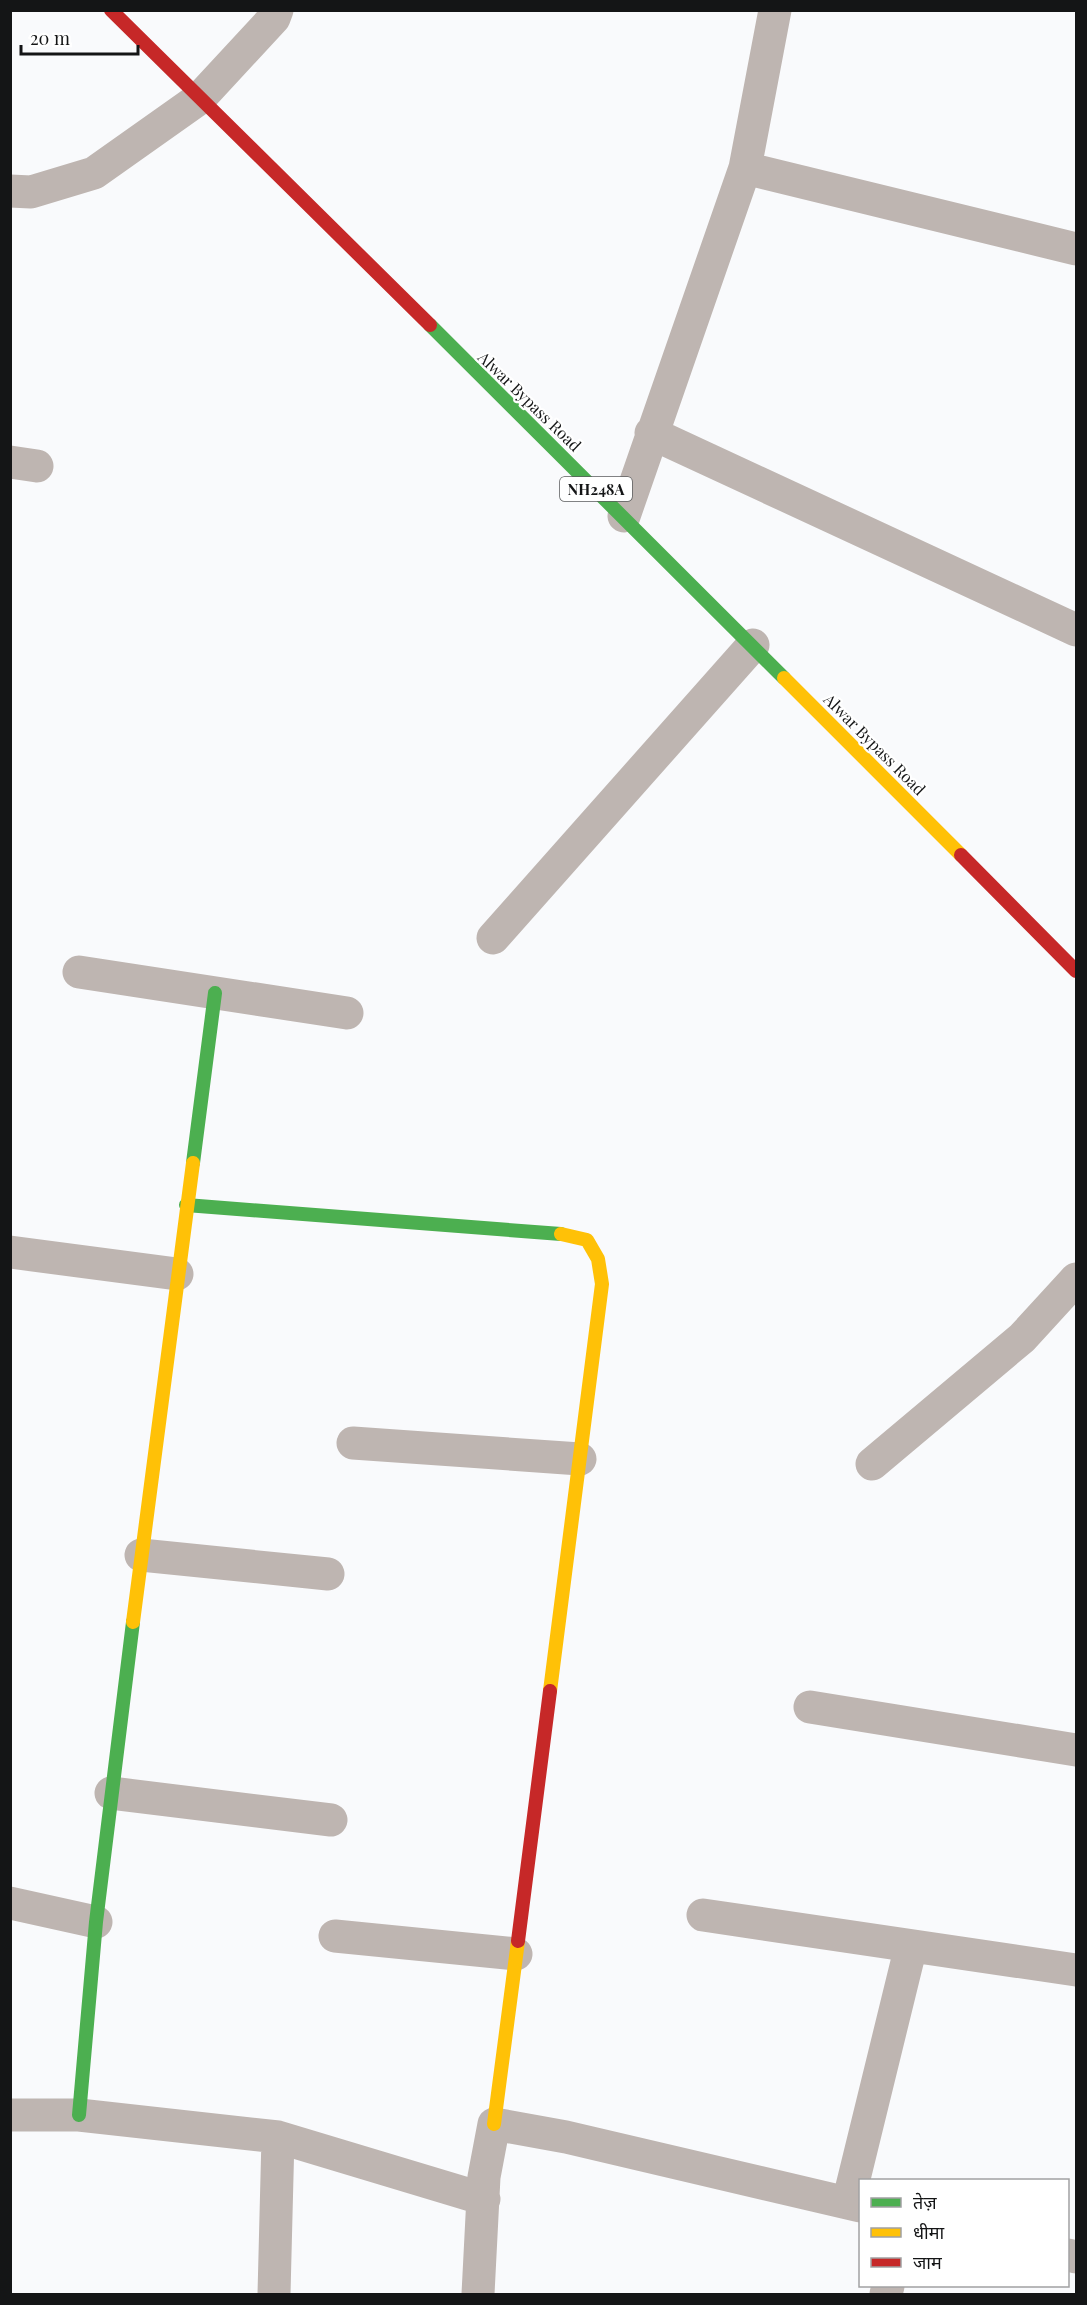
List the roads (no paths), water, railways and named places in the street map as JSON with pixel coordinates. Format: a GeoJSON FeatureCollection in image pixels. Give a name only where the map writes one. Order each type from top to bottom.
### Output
{"type":"FeatureCollection","features":[{"type":"Feature","properties":{"kind":"main road","name":"Alwar Bypass Road"},"geometry":{"type":"LineString","coordinates":[[111,10],[624,516],[1077,970]]}},
{"type":"Feature","properties":{"kind":"main road"},"geometry":{"type":"LineString","coordinates":[[78,2115],[96,1922],[111,1794],[215,993]]}},
{"type":"Feature","properties":{"kind":"main road"},"geometry":{"type":"LineString","coordinates":[[186,1205],[566,1234],[586,1240],[598,1259],[602,1284],[494,2124]]}},
{"type":"Feature","properties":{"kind":"street"},"geometry":{"type":"LineString","coordinates":[[10,190],[31,192],[94,173],[200,98],[277,10]]}},
{"type":"Feature","properties":{"kind":"street"},"geometry":{"type":"LineString","coordinates":[[624,516],[745,168],[775,10]]}},
{"type":"Feature","properties":{"kind":"street"},"geometry":{"type":"LineString","coordinates":[[745,168],[1077,249]]}},
{"type":"Feature","properties":{"kind":"street"},"geometry":{"type":"LineString","coordinates":[[651,433],[1077,630]]}},
{"type":"Feature","properties":{"kind":"street"},"geometry":{"type":"LineString","coordinates":[[493,938],[753,645]]}},
{"type":"Feature","properties":{"kind":"street"},"geometry":{"type":"LineString","coordinates":[[79,972],[347,1013]]}},
{"type":"Feature","properties":{"kind":"street"},"geometry":{"type":"LineString","coordinates":[[10,1252],[177,1274]]}},
{"type":"Feature","properties":{"kind":"street"},"geometry":{"type":"LineString","coordinates":[[872,1464],[1022,1338],[1077,1280]]}},
{"type":"Feature","properties":{"kind":"street"},"geometry":{"type":"LineString","coordinates":[[353,1443],[580,1459]]}},
{"type":"Feature","properties":{"kind":"street"},"geometry":{"type":"LineString","coordinates":[[141,1555],[328,1574]]}},
{"type":"Feature","properties":{"kind":"street"},"geometry":{"type":"LineString","coordinates":[[810,1707],[1077,1750]]}},
{"type":"Feature","properties":{"kind":"street"},"geometry":{"type":"LineString","coordinates":[[111,1794],[331,1820]]}},
{"type":"Feature","properties":{"kind":"street"},"geometry":{"type":"LineString","coordinates":[[10,1903],[96,1922]]}},
{"type":"Feature","properties":{"kind":"street"},"geometry":{"type":"LineString","coordinates":[[703,1915],[1077,1971]]}},
{"type":"Feature","properties":{"kind":"street"},"geometry":{"type":"LineString","coordinates":[[335,1936],[516,1954]]}},
{"type":"Feature","properties":{"kind":"street"},"geometry":{"type":"LineString","coordinates":[[860,2179],[911,1946]]}},
{"type":"Feature","properties":{"kind":"street"},"geometry":{"type":"LineString","coordinates":[[10,2115],[78,2115],[278,2137],[484,2199]]}},
{"type":"Feature","properties":{"kind":"street"},"geometry":{"type":"LineString","coordinates":[[478,2295],[484,2177],[494,2124],[566,2137],[854,2205],[859,2182]]}},
{"type":"Feature","properties":{"kind":"street"},"geometry":{"type":"LineString","coordinates":[[274,2295],[278,2137]]}}]}
